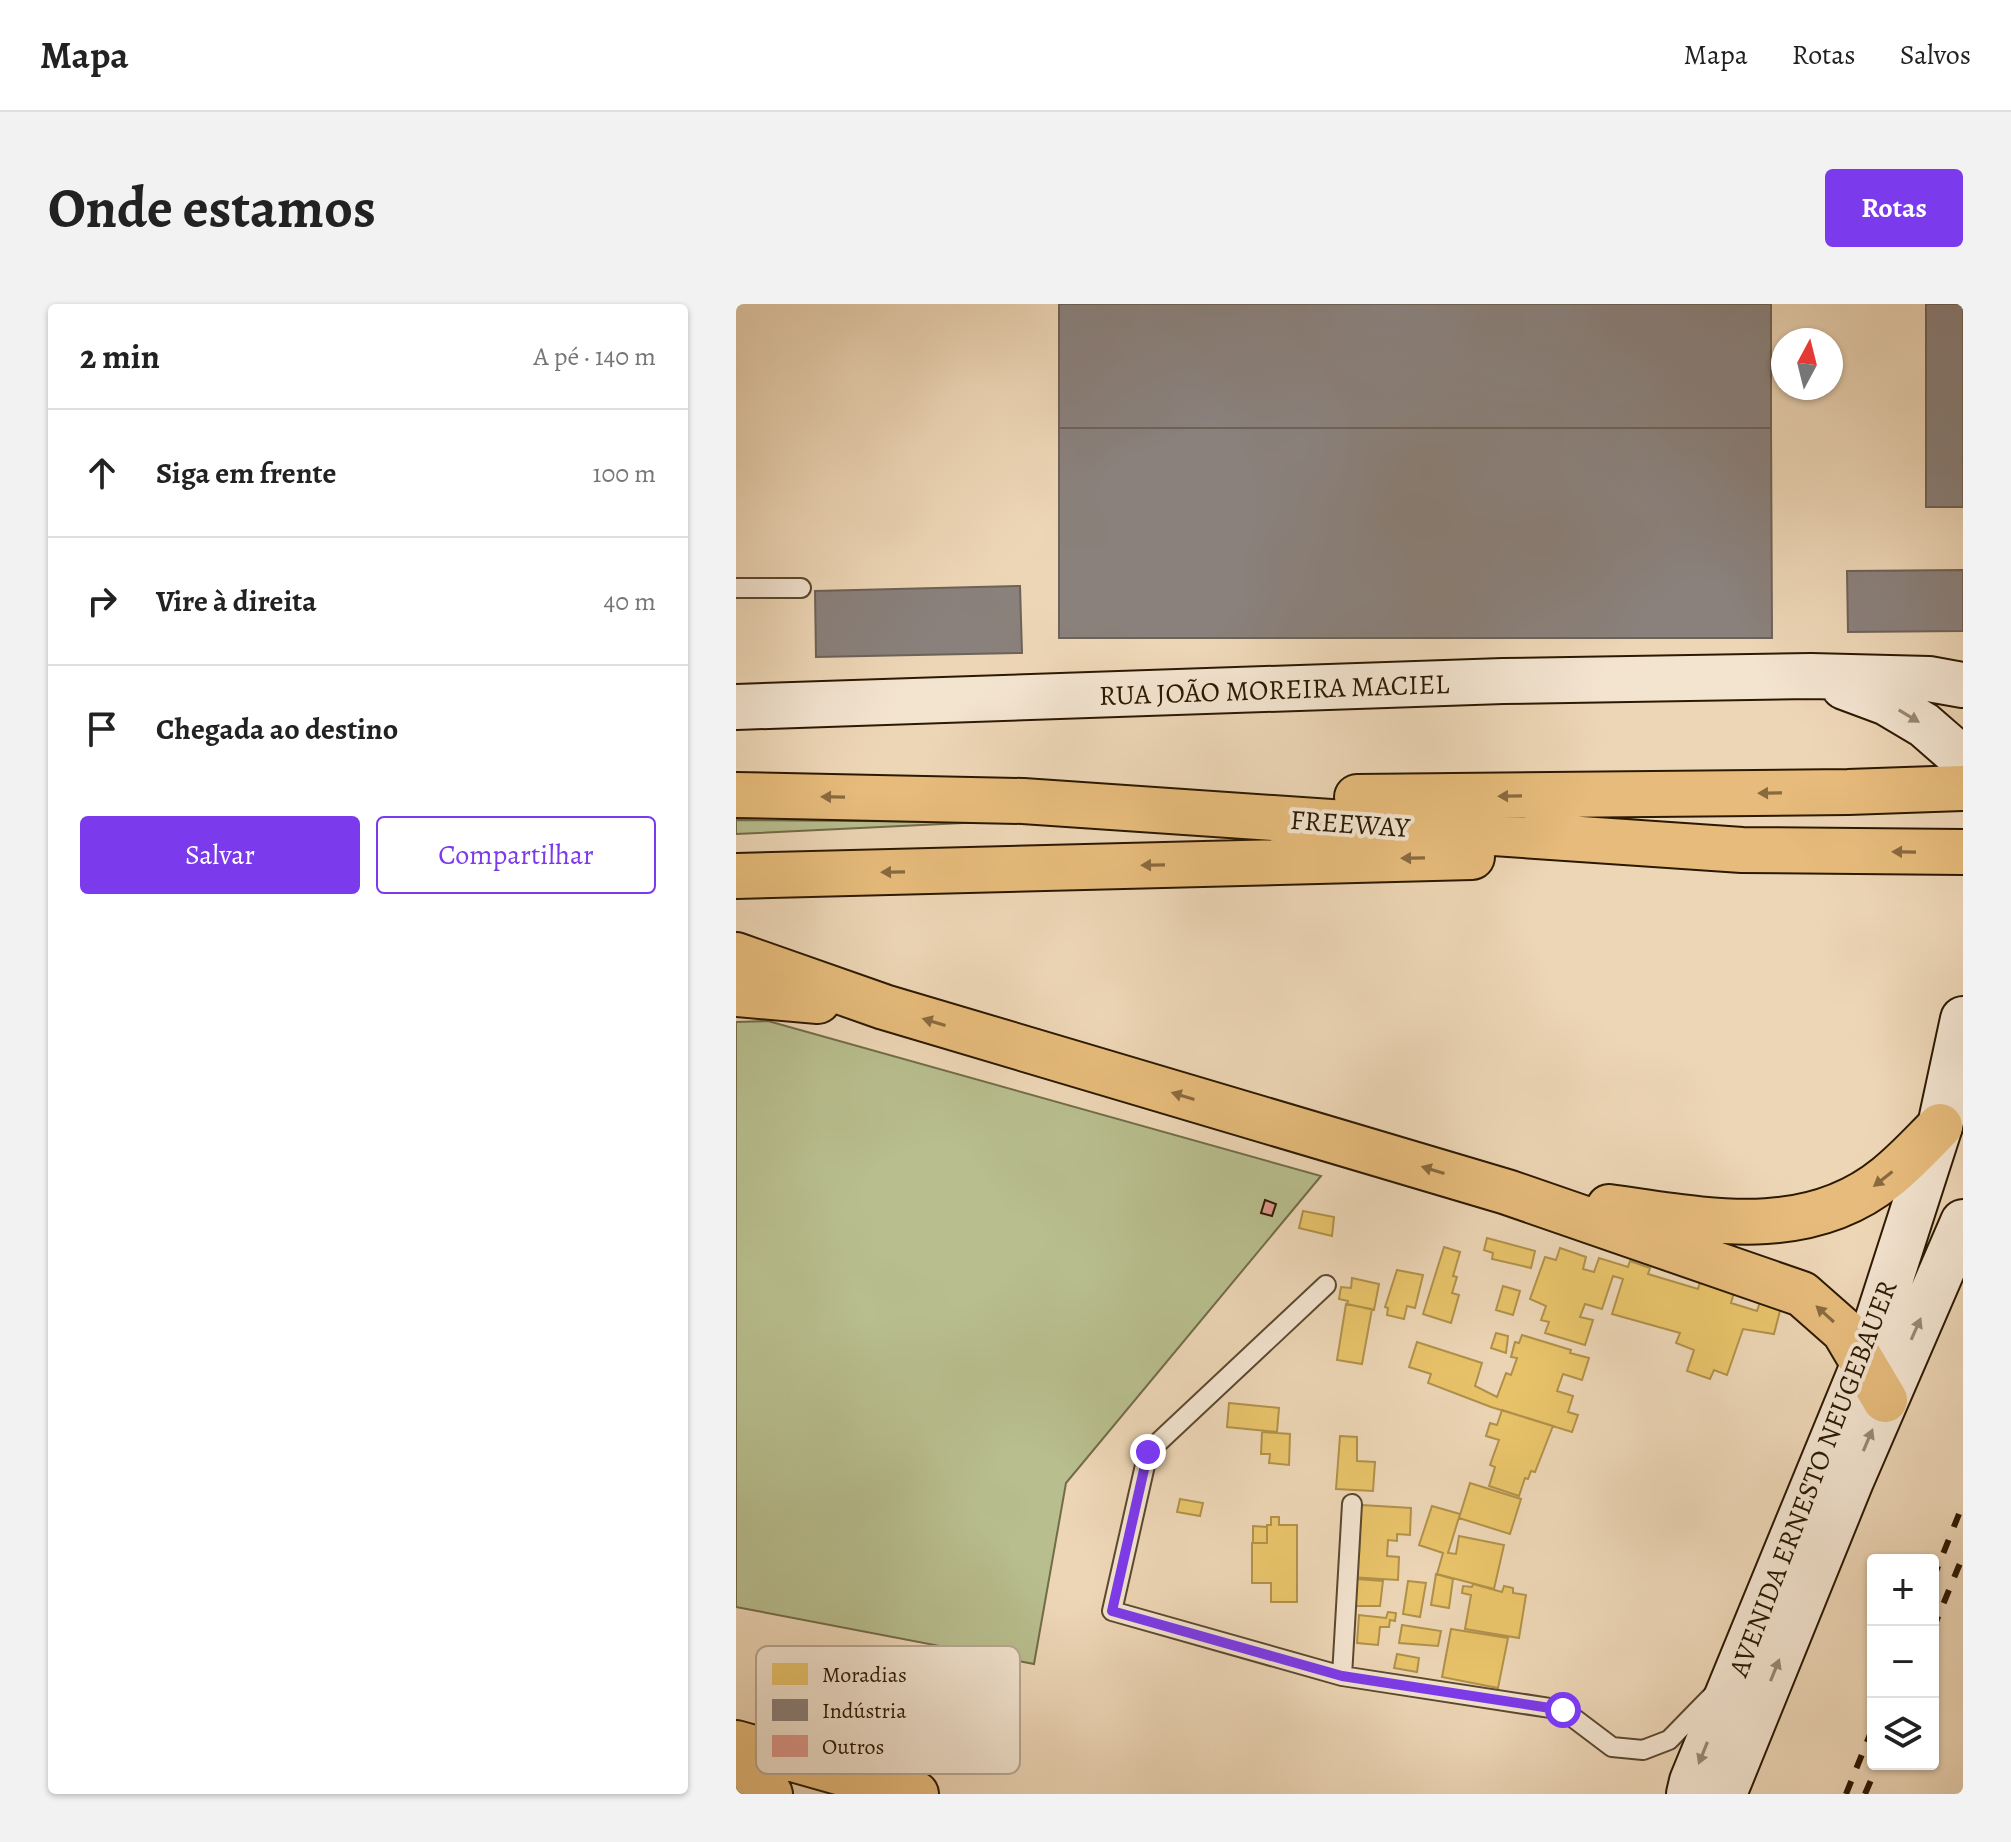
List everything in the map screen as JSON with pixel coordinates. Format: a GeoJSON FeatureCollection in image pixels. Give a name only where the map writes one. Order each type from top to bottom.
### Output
{"type":"FeatureCollection","features":[{"type":"Feature","properties":{"kind":"highway"},"geometry":{"type":"LineString","coordinates":[[1023,801],[1848,792],[1963,788]]}},
{"type":"Feature","properties":{"kind":"highway","name":"FREEWAY"},"geometry":{"type":"LineString","coordinates":[[736,795],[1023,801],[1742,850],[1963,852]]}},
{"type":"Feature","properties":{"kind":"highway"},"geometry":{"type":"LineString","coordinates":[[736,876],[1742,850]]}},
{"type":"Feature","properties":{"kind":"highway"},"geometry":{"type":"LineString","coordinates":[[736,955],[884,1007],[1507,1192],[1802,1294],[1844,1331],[1874,1383]]}},
{"type":"Feature","properties":{"kind":"highway"},"geometry":{"type":"LineString","coordinates":[[736,994],[884,1007]]}},
{"type":"Feature","properties":{"kind":"highway"},"geometry":{"type":"LineString","coordinates":[[1507,1192],[1714,1222],[1785,1221],[1822,1213],[1869,1190],[1888,1177],[1940,1126]]}},
{"type":"Feature","properties":{"kind":"highway"},"geometry":{"type":"LineString","coordinates":[[736,1743],[756,1749]]}},
{"type":"Feature","properties":{"kind":"highway"},"geometry":{"type":"LineString","coordinates":[[845,1774],[916,1794]]}},
{"type":"Feature","properties":{"kind":"highway"},"geometry":{"type":"LineString","coordinates":[[736,1786],[770,1794]]}},
{"type":"Feature","properties":{"kind":"main road","name":"RUA JOÃO MOREIRA MACIEL"},"geometry":{"type":"LineString","coordinates":[[736,707],[1503,681],[1811,676],[1929,679],[1963,685]]}},
{"type":"Feature","properties":{"kind":"main road","name":"RUA JOÃO MOREIRA MACIEL"},"geometry":{"type":"LineString","coordinates":[[1811,676],[1887,703],[1924,725],[1963,759]]}},
{"type":"Feature","properties":{"kind":"main road","name":"AVENIDA ERNESTO NEUGEBAUER"},"geometry":{"type":"LineString","coordinates":[[1724,1794],[1874,1383],[1940,1126],[1963,1019]]}},
{"type":"Feature","properties":{"kind":"main road","name":"AVENIDA ERNESTO NEUGEBAUER"},"geometry":{"type":"LineString","coordinates":[[1689,1794],[1738,1669],[1874,1383],[1963,1222]]}},
{"type":"Feature","properties":{"kind":"lane"},"geometry":{"type":"LineString","coordinates":[[736,588],[801,588]]}},
{"type":"Feature","properties":{"kind":"lane"},"geometry":{"type":"LineString","coordinates":[[1326,1285],[1148,1452],[1112,1611],[1342,1676],[1563,1710],[1612,1747],[1643,1750],[1669,1740],[1738,1669]]}},
{"type":"Feature","properties":{"kind":"lane"},"geometry":{"type":"LineString","coordinates":[[1342,1676],[1352,1504]]}},
{"type":"Feature","properties":{"kind":"green space"},"geometry":{"type":"Polygon","coordinates":[[[736,820],[984,822],[736,834],[736,820]]]}},
{"type":"Feature","properties":{"kind":"green space"},"geometry":{"type":"Polygon","coordinates":[[[768,1021],[1321,1176],[1066,1483],[1034,1664],[1020,1661],[1020,1646],[940,1646],[736,1607],[736,1022],[768,1021]]]}},
{"type":"Feature","properties":{"kind":"building: Moradias"},"geometry":{"type":"Polygon","coordinates":[[[1303,1211],[1334,1217],[1332,1236],[1299,1228],[1303,1211]]]}},
{"type":"Feature","properties":{"kind":"building: Moradias"},"geometry":{"type":"Polygon","coordinates":[[[1487,1238],[1535,1251],[1531,1268],[1492,1259],[1493,1253],[1484,1250],[1487,1238]]]}},
{"type":"Feature","properties":{"kind":"building: Moradias"},"geometry":{"type":"Polygon","coordinates":[[[1444,1247],[1460,1252],[1452,1293],[1459,1295],[1451,1323],[1423,1314],[1444,1247]]]}},
{"type":"Feature","properties":{"kind":"building: Moradias"},"geometry":{"type":"Polygon","coordinates":[[[1560,1248],[1586,1257],[1583,1269],[1594,1272],[1599,1258],[1628,1267],[1630,1261],[1650,1268],[1648,1274],[1698,1289],[1701,1279],[1735,1289],[1731,1303],[1757,1311],[1760,1302],[1781,1307],[1774,1334],[1743,1329],[1727,1375],[1714,1370],[1710,1379],[1687,1371],[1694,1350],[1676,1343],[1680,1333],[1612,1314],[1623,1279],[1613,1276],[1602,1309],[1585,1304],[1580,1317],[1593,1320],[1585,1345],[1545,1333],[1549,1322],[1541,1320],[1546,1306],[1530,1299],[1545,1257],[1556,1260],[1560,1248]]]}},
{"type":"Feature","properties":{"kind":"building: Moradias"},"geometry":{"type":"Polygon","coordinates":[[[1397,1270],[1423,1275],[1415,1308],[1407,1306],[1404,1319],[1387,1315],[1388,1308],[1385,1307],[1397,1270]]]}},
{"type":"Feature","properties":{"kind":"building: Moradias"},"geometry":{"type":"Polygon","coordinates":[[[1352,1278],[1379,1284],[1374,1310],[1339,1299],[1341,1287],[1351,1288],[1352,1278]]]}},
{"type":"Feature","properties":{"kind":"building: Moradias"},"geometry":{"type":"Polygon","coordinates":[[[1503,1286],[1520,1291],[1513,1315],[1496,1310],[1503,1286]]]}},
{"type":"Feature","properties":{"kind":"building: Moradias"},"geometry":{"type":"Polygon","coordinates":[[[1346,1304],[1372,1309],[1362,1364],[1337,1360],[1346,1304]]]}},
{"type":"Feature","properties":{"kind":"building: Moradias"},"geometry":{"type":"Polygon","coordinates":[[[1496,1333],[1508,1336],[1506,1353],[1491,1348],[1496,1333]]]}},
{"type":"Feature","properties":{"kind":"building: Moradias"},"geometry":{"type":"Polygon","coordinates":[[[1522,1335],[1589,1358],[1582,1380],[1563,1374],[1557,1391],[1573,1396],[1568,1412],[1578,1415],[1572,1432],[1491,1407],[1428,1383],[1431,1374],[1409,1367],[1417,1342],[1482,1363],[1475,1386],[1497,1397],[1506,1373],[1511,1375],[1517,1358],[1511,1357],[1515,1342],[1519,1343],[1522,1335]]]}},
{"type":"Feature","properties":{"kind":"building: Moradias"},"geometry":{"type":"Polygon","coordinates":[[[1229,1403],[1279,1408],[1277,1432],[1227,1427],[1229,1403]]]}},
{"type":"Feature","properties":{"kind":"building: Moradias"},"geometry":{"type":"Polygon","coordinates":[[[1502,1410],[1553,1426],[1535,1472],[1531,1471],[1528,1479],[1525,1478],[1519,1496],[1489,1486],[1495,1467],[1490,1465],[1499,1440],[1486,1436],[1490,1423],[1497,1425],[1502,1410]]]}},
{"type":"Feature","properties":{"kind":"building: Moradias"},"geometry":{"type":"Polygon","coordinates":[[[1262,1432],[1290,1434],[1289,1465],[1269,1463],[1270,1454],[1261,1454],[1262,1432]]]}},
{"type":"Feature","properties":{"kind":"building: Moradias"},"geometry":{"type":"Polygon","coordinates":[[[1340,1436],[1357,1437],[1357,1461],[1375,1462],[1373,1491],[1336,1489],[1340,1436]]]}},
{"type":"Feature","properties":{"kind":"building: Moradias"},"geometry":{"type":"Polygon","coordinates":[[[1470,1483],[1521,1499],[1510,1534],[1459,1518],[1470,1483]]]}},
{"type":"Feature","properties":{"kind":"building: Moradias"},"geometry":{"type":"Polygon","coordinates":[[[1180,1499],[1203,1503],[1200,1516],[1177,1512],[1180,1499]]]}},
{"type":"Feature","properties":{"kind":"building: Moradias"},"geometry":{"type":"Polygon","coordinates":[[[1361,1505],[1411,1508],[1410,1535],[1397,1534],[1397,1541],[1388,1540],[1387,1556],[1399,1557],[1398,1580],[1350,1577],[1352,1554],[1359,1555],[1361,1505]]]}},
{"type":"Feature","properties":{"kind":"building: Moradias"},"geometry":{"type":"Polygon","coordinates":[[[1432,1506],[1460,1514],[1448,1553],[1456,1554],[1459,1536],[1504,1545],[1494,1589],[1437,1574],[1443,1553],[1419,1545],[1432,1506]]]}},
{"type":"Feature","properties":{"kind":"building: Moradias"},"geometry":{"type":"Polygon","coordinates":[[[1271,1517],[1279,1517],[1279,1525],[1297,1525],[1297,1602],[1271,1602],[1271,1583],[1252,1583],[1252,1543],[1267,1543],[1267,1525],[1271,1525],[1271,1517]]]}},
{"type":"Feature","properties":{"kind":"building: Moradias"},"geometry":{"type":"Polygon","coordinates":[[[1253,1526],[1267,1527],[1267,1543],[1253,1543],[1253,1526]]]}},
{"type":"Feature","properties":{"kind":"building: Moradias"},"geometry":{"type":"Polygon","coordinates":[[[1436,1574],[1453,1579],[1449,1608],[1431,1605],[1436,1574]]]}},
{"type":"Feature","properties":{"kind":"building: Moradias"},"geometry":{"type":"Polygon","coordinates":[[[1357,1579],[1383,1581],[1380,1606],[1355,1606],[1357,1579]]]}},
{"type":"Feature","properties":{"kind":"building: Moradias"},"geometry":{"type":"Polygon","coordinates":[[[1408,1581],[1426,1583],[1420,1617],[1403,1614],[1408,1581]]]}},
{"type":"Feature","properties":{"kind":"building: Moradias"},"geometry":{"type":"Polygon","coordinates":[[[1473,1584],[1502,1592],[1504,1586],[1513,1588],[1513,1593],[1526,1595],[1519,1638],[1465,1629],[1471,1595],[1462,1593],[1463,1586],[1472,1587],[1473,1584]]]}},
{"type":"Feature","properties":{"kind":"building: Moradias"},"geometry":{"type":"Polygon","coordinates":[[[1388,1612],[1396,1613],[1395,1621],[1390,1620],[1389,1627],[1380,1627],[1378,1645],[1357,1643],[1359,1615],[1386,1618],[1388,1612]]]}},
{"type":"Feature","properties":{"kind":"building: Moradias"},"geometry":{"type":"Polygon","coordinates":[[[1402,1625],[1441,1631],[1438,1646],[1399,1643],[1402,1625]]]}},
{"type":"Feature","properties":{"kind":"building: Moradias"},"geometry":{"type":"Polygon","coordinates":[[[1451,1629],[1508,1638],[1498,1688],[1442,1677],[1451,1629]]]}},
{"type":"Feature","properties":{"kind":"building: Moradias"},"geometry":{"type":"Polygon","coordinates":[[[1397,1654],[1419,1658],[1417,1672],[1394,1668],[1397,1654]]]}},
{"type":"Feature","properties":{"kind":"building: Indústria"},"geometry":{"type":"Polygon","coordinates":[[[1059,304],[1771,304],[1771,428],[1059,428],[1059,304]]]}},
{"type":"Feature","properties":{"kind":"building: Indústria"},"geometry":{"type":"Polygon","coordinates":[[[1926,304],[1963,304],[1963,507],[1926,507],[1926,304]]]}},
{"type":"Feature","properties":{"kind":"building: Indústria"},"geometry":{"type":"Polygon","coordinates":[[[1059,428],[1771,428],[1772,638],[1059,638],[1059,428]]]}},
{"type":"Feature","properties":{"kind":"building: Indústria"},"geometry":{"type":"Polygon","coordinates":[[[1963,570],[1963,631],[1848,632],[1847,571],[1963,570]]]}},
{"type":"Feature","properties":{"kind":"building: Indústria"},"geometry":{"type":"Polygon","coordinates":[[[1020,586],[1022,653],[816,657],[815,591],[1020,586]]]}},
{"type":"Feature","properties":{"kind":"building: Outros"},"geometry":{"type":"Polygon","coordinates":[[[1265,1200],[1276,1204],[1272,1216],[1261,1213],[1265,1200]]]}},
{"type":"Feature","properties":{"kind":"railway"},"geometry":{"type":"LineString","coordinates":[[1939,1564],[1963,1504]]}},
{"type":"Feature","properties":{"kind":"railway"},"geometry":{"type":"LineString","coordinates":[[1934,1626],[1963,1556]]}},
{"type":"Feature","properties":{"kind":"railway"},"geometry":{"type":"LineString","coordinates":[[1846,1794],[1867,1742]]}},
{"type":"Feature","properties":{"kind":"railway"},"geometry":{"type":"LineString","coordinates":[[1865,1794],[1875,1770]]}},
{"type":"Feature","properties":{"kind":"route"},"geometry":{"type":"LineString","coordinates":[[1148,1452],[1112,1611],[1342,1676],[1563,1710]]}}]}
